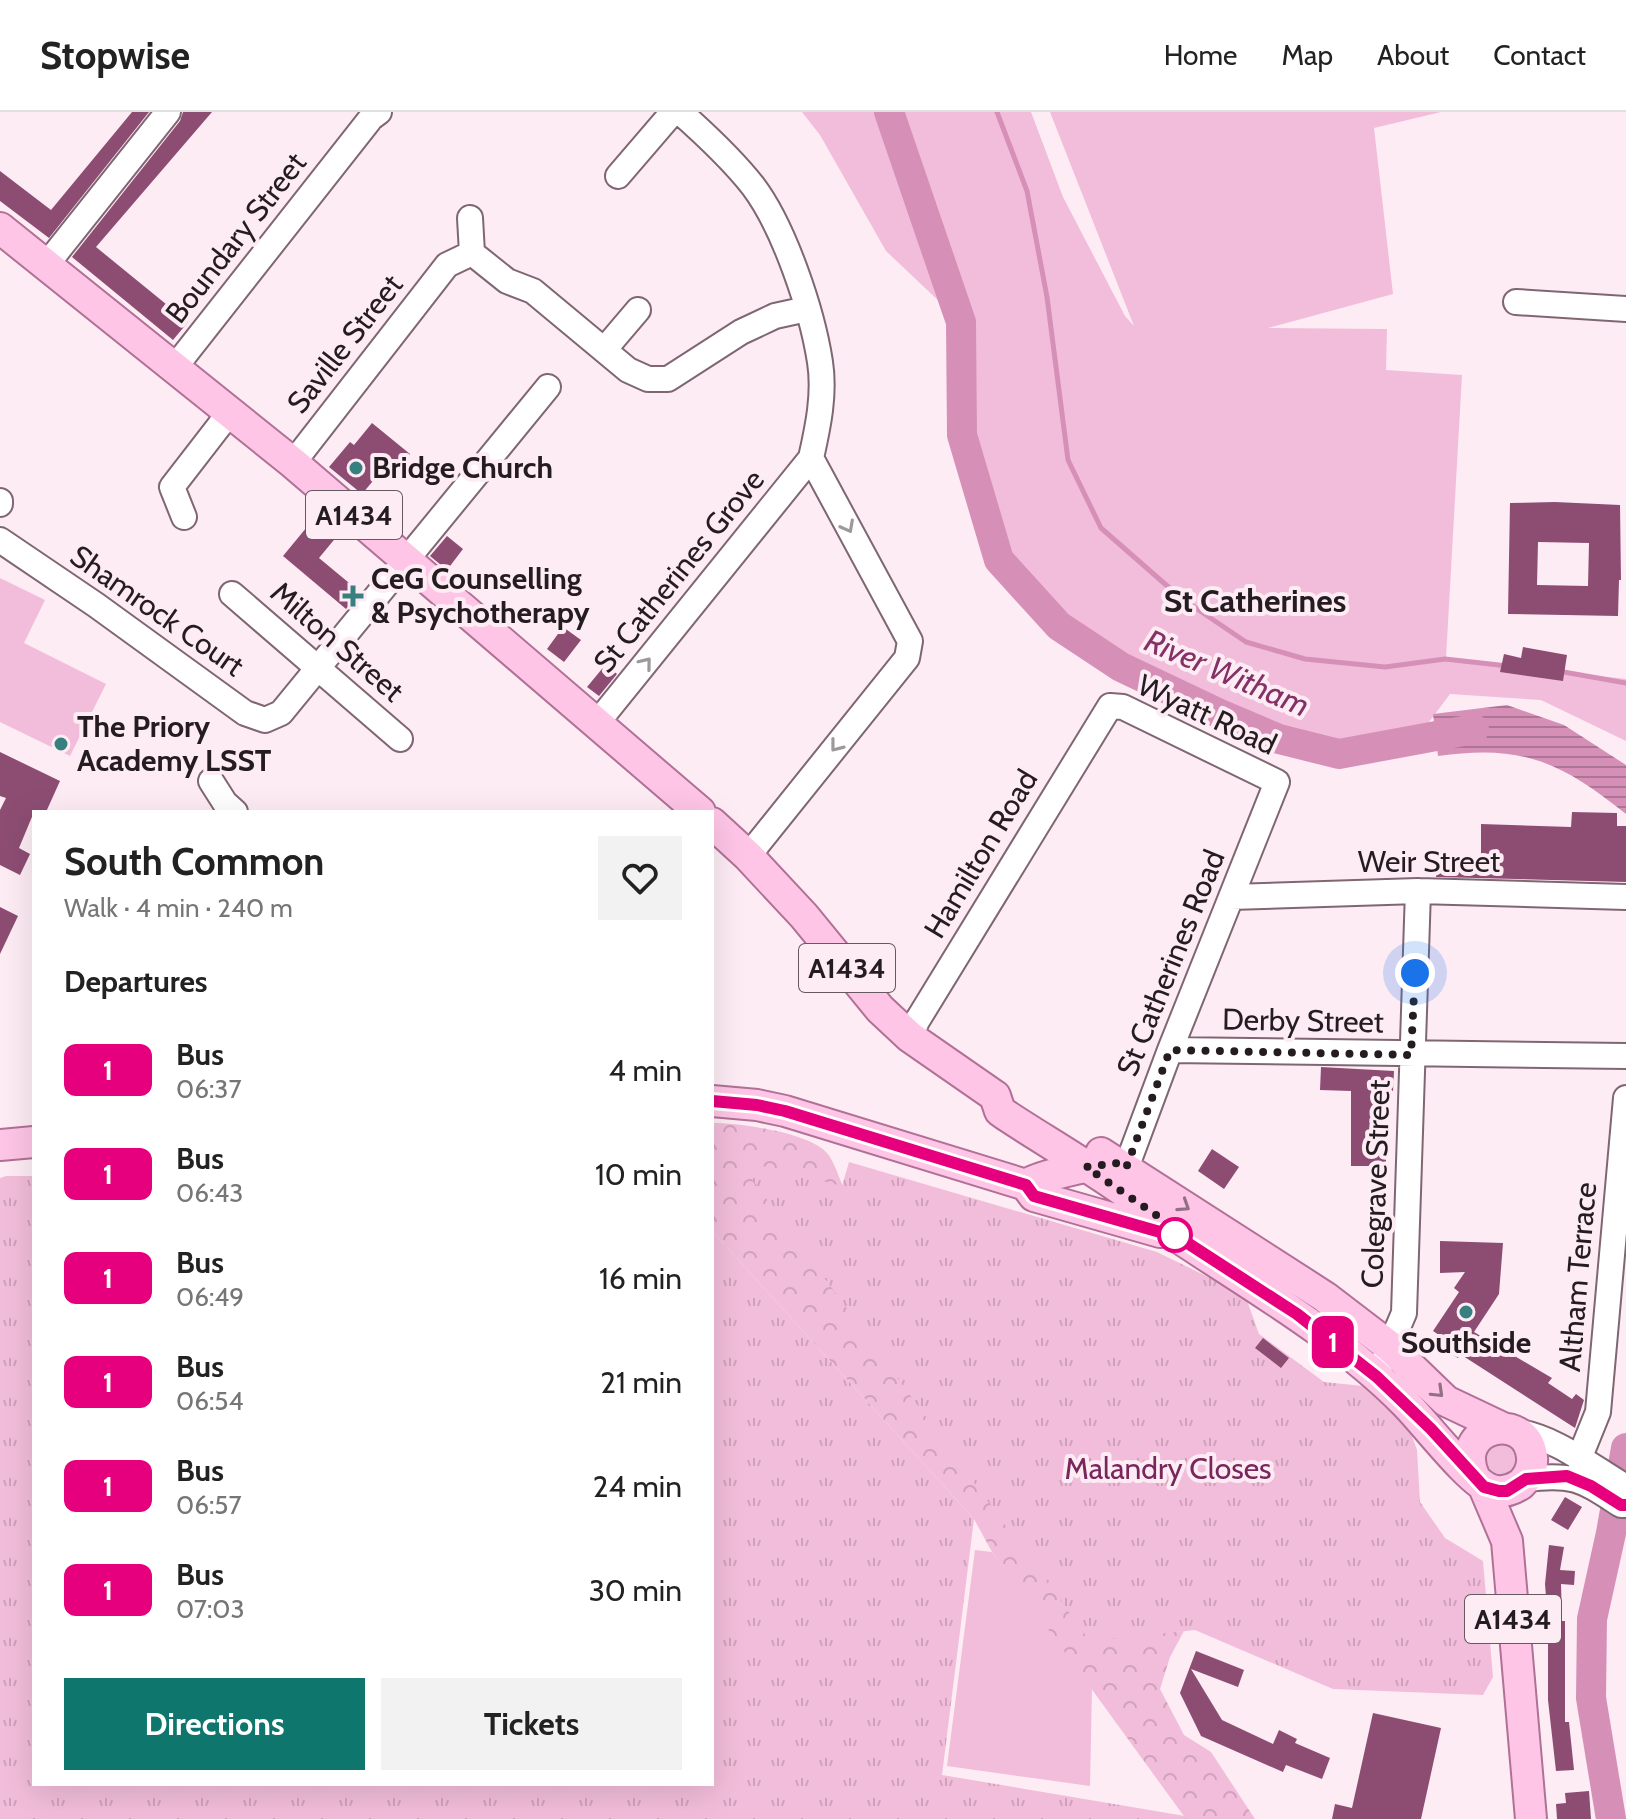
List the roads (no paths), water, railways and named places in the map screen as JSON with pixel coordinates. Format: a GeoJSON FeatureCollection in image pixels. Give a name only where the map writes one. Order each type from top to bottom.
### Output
{"type":"FeatureCollection","features":[{"type":"Feature","properties":{"kind":"main road","name":"A1434"},"geometry":{"type":"LineString","coordinates":[[0,228],[293,463],[698,810]]}},
{"type":"Feature","properties":{"kind":"main road","name":"A1434"},"geometry":{"type":"LineString","coordinates":[[714,825],[804,916],[880,1009],[910,1037],[995,1096],[1000,1111],[1026,1130],[1165,1221],[1169,1231],[1297,1314],[1377,1377],[1431,1429],[1479,1482]]}},
{"type":"Feature","properties":{"kind":"main road","name":"A1434"},"geometry":{"type":"LineString","coordinates":[[995,1096],[1009,1095],[1325,1297],[1389,1346],[1446,1401],[1525,1440],[1531,1452],[1532,1466],[1524,1482],[1507,1541]]}},
{"type":"Feature","properties":{"kind":"main road"},"geometry":{"type":"LineString","coordinates":[[714,1101],[785,1111],[1017,1182],[1034,1196],[1084,1212],[1160,1232],[1169,1231]]}},
{"type":"Feature","properties":{"kind":"main road"},"geometry":{"type":"LineString","coordinates":[[1017,1182],[1029,1149],[1026,1130]]}},
{"type":"Feature","properties":{"kind":"main road"},"geometry":{"type":"LineString","coordinates":[[0,1145],[32,1142]]}},
{"type":"Feature","properties":{"kind":"main road"},"geometry":{"type":"LineString","coordinates":[[1017,1182],[1086,1167],[1122,1166]]}},
{"type":"Feature","properties":{"kind":"main road","name":"A1434"},"geometry":{"type":"LineString","coordinates":[[1509,1430],[1486,1432],[1473,1445],[1469,1462],[1507,1541],[1531,1819]]}},
{"type":"Feature","properties":{"kind":"main road"},"geometry":{"type":"LineString","coordinates":[[1479,1482],[1499,1491],[1524,1482]]}},
{"type":"Feature","properties":{"kind":"street"},"geometry":{"type":"LineString","coordinates":[[47,264],[168,112]]}},
{"type":"Feature","properties":{"kind":"street","name":"Boundary Street"},"geometry":{"type":"LineString","coordinates":[[175,367],[371,118],[379,112]]}},
{"type":"Feature","properties":{"kind":"street"},"geometry":{"type":"LineString","coordinates":[[618,176],[673,112]]}},
{"type":"Feature","properties":{"kind":"street","name":"St Catherines Grove"},"geometry":{"type":"LineString","coordinates":[[597,723],[811,458],[820,419],[820,363],[788,249],[754,188],[715,142],[680,112]]}},
{"type":"Feature","properties":{"kind":"street"},"geometry":{"type":"LineString","coordinates":[[470,218],[472,253],[507,281],[533,291],[628,370],[648,379],[668,379],[741,332],[775,316],[807,309]]}},
{"type":"Feature","properties":{"kind":"street","name":"Saville Street"},"geometry":{"type":"LineString","coordinates":[[293,463],[441,273],[472,253]]}},
{"type":"Feature","properties":{"kind":"street"},"geometry":{"type":"LineString","coordinates":[[1516,302],[1626,309]]}},
{"type":"Feature","properties":{"kind":"street"},"geometry":{"type":"LineString","coordinates":[[604,350],[638,310]]}},
{"type":"Feature","properties":{"kind":"street"},"geometry":{"type":"LineString","coordinates":[[318,669],[548,387]]}},
{"type":"Feature","properties":{"kind":"street"},"geometry":{"type":"LineString","coordinates":[[184,517],[164,481],[230,412]]}},
{"type":"Feature","properties":{"kind":"street"},"geometry":{"type":"LineString","coordinates":[[748,856],[907,658],[910,641],[811,458]]}},
{"type":"Feature","properties":{"kind":"street","name":"Shamrock Court"},"geometry":{"type":"LineString","coordinates":[[0,540],[245,713],[265,720],[281,713],[318,669]]}},
{"type":"Feature","properties":{"kind":"street","name":"Milton Street"},"geometry":{"type":"LineString","coordinates":[[232,594],[400,739]]}},
{"type":"Feature","properties":{"kind":"street","name":"Wyatt Road"},"geometry":{"type":"LineString","coordinates":[[1110,706],[1123,707],[1277,782]]}},
{"type":"Feature","properties":{"kind":"street","name":"Hamilton Road"},"geometry":{"type":"LineString","coordinates":[[910,1037],[1110,706]]}},
{"type":"Feature","properties":{"kind":"street"},"geometry":{"type":"LineString","coordinates":[[211,781],[226,809]]}},
{"type":"Feature","properties":{"kind":"street","name":"St Catherines Road"},"geometry":{"type":"LineString","coordinates":[[1122,1166],[1277,782]]}},
{"type":"Feature","properties":{"kind":"street","name":"Weir Street"},"geometry":{"type":"LineString","coordinates":[[1231,897],[1418,891],[1626,897]]}},
{"type":"Feature","properties":{"kind":"street","name":"Colegrave Street"},"geometry":{"type":"LineString","coordinates":[[1377,1377],[1404,1313],[1418,891]]}},
{"type":"Feature","properties":{"kind":"street","name":"Derby Street"},"geometry":{"type":"LineString","coordinates":[[1170,1050],[1626,1056]]}},
{"type":"Feature","properties":{"kind":"street","name":"Altham Terrace"},"geometry":{"type":"LineString","coordinates":[[1591,1473],[1626,1098]]}},
{"type":"Feature","properties":{"kind":"street"},"geometry":{"type":"LineString","coordinates":[[1509,1430],[1543,1438],[1591,1473],[1621,1505],[1626,1505]]}},
{"type":"Feature","properties":{"kind":"street"},"geometry":{"type":"LineString","coordinates":[[1524,1482],[1591,1473],[1626,1487]]}},
{"type":"Feature","properties":{"kind":"waterway","name":"River Witham"},"geometry":{"type":"LineString","coordinates":[[889,112],[961,322],[962,435],[999,560],[1059,626],[1121,667],[1220,714],[1279,739],[1339,754],[1474,729]]}},
{"type":"Feature","properties":{"kind":"waterway"},"geometry":{"type":"LineString","coordinates":[[997,112],[1027,191],[1047,297],[1068,460],[1101,528],[1181,598],[1246,642],[1305,659],[1385,667],[1445,659],[1508,666]]}},
{"type":"Feature","properties":{"kind":"waterway"},"geometry":{"type":"LineString","coordinates":[[1558,671],[1626,683]]}},
{"type":"Feature","properties":{"kind":"waterway"},"geometry":{"type":"LineString","coordinates":[[1611,1819],[1591,1698],[1592,1619],[1626,1448]]}},
{"type":"Feature","properties":{"kind":"place","name":"Bridge Church"},"geometry":{"type":"Point","coordinates":[356,468]}},
{"type":"Feature","properties":{"kind":"place","name":"CeG Counselling & Psychotherapy"},"geometry":{"type":"Point","coordinates":[353,596]}},
{"type":"Feature","properties":{"kind":"place","name":"The Priory Academy LSST"},"geometry":{"type":"Point","coordinates":[61,744]}},
{"type":"Feature","properties":{"kind":"place","name":"Southside"},"geometry":{"type":"Point","coordinates":[1466,1312]}},
{"type":"Feature","properties":{"kind":"district","name":"St Catherines"},"geometry":{"type":"Point","coordinates":[1255,601]}},
{"type":"Feature","properties":{"kind":"park label","name":"Malandry Closes"},"geometry":{"type":"Point","coordinates":[1168,1469]}}]}
